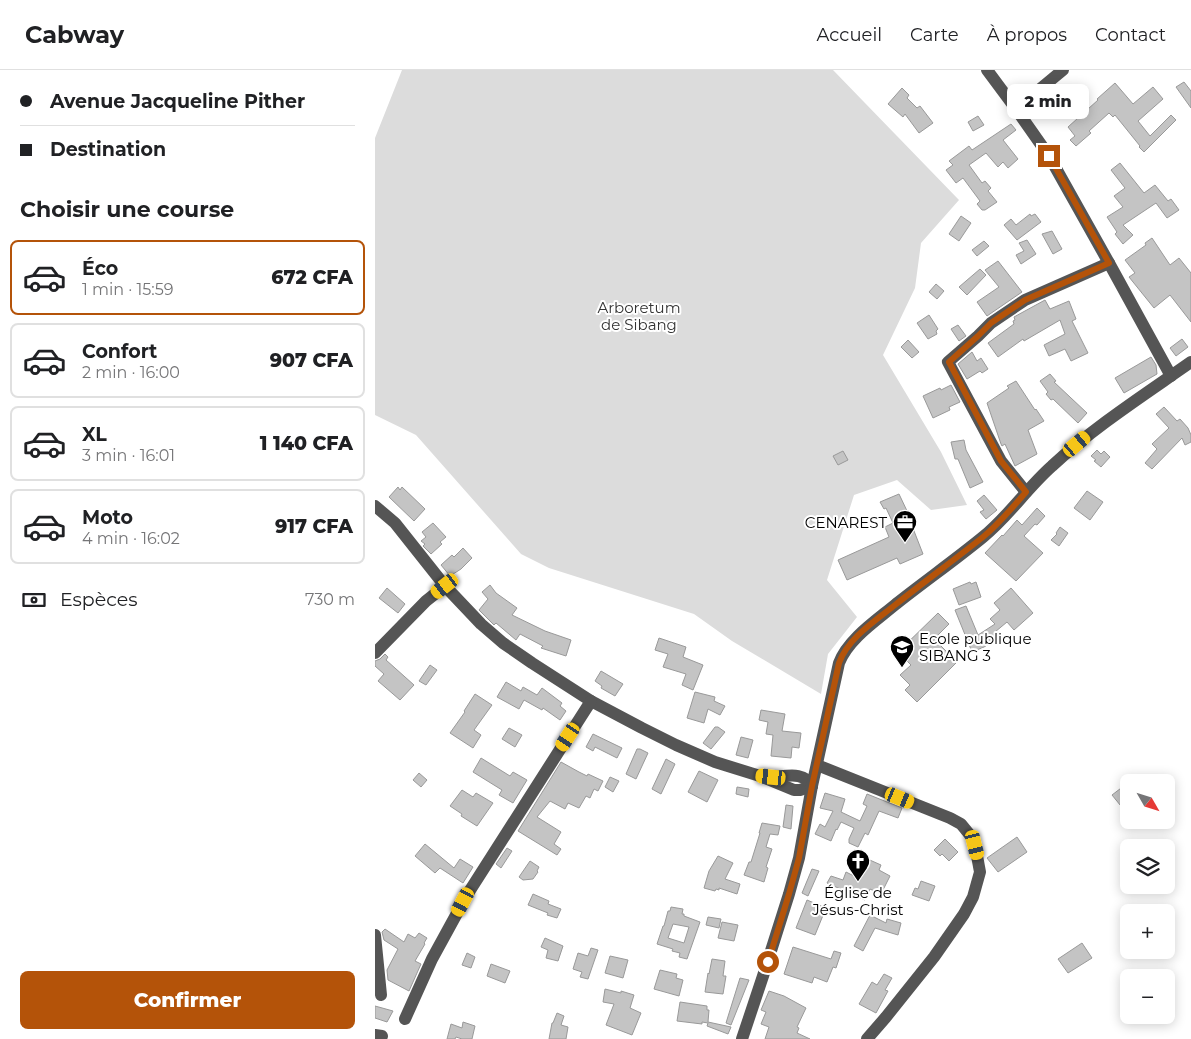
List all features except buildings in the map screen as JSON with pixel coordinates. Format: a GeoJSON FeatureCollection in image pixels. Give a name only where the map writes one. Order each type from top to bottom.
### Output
{"type":"FeatureCollection","features":[{"type":"Feature","properties":{"kind":"street"},"geometry":{"type":"LineString","coordinates":[[987,70],[1049,156],[1171,376]]}},
{"type":"Feature","properties":{"kind":"street"},"geometry":{"type":"LineString","coordinates":[[1016,109],[1063,70]]}},
{"type":"Feature","properties":{"kind":"street"},"geometry":{"type":"LineString","coordinates":[[1026,492],[1001,461],[949,362],[991,323],[1025,300],[1109,263]]}},
{"type":"Feature","properties":{"kind":"street"},"geometry":{"type":"LineString","coordinates":[[742,1039],[799,858],[820,747],[839,663],[843,654],[851,644],[888,611],[990,531],[1051,466],[1087,436],[1191,362]]}},
{"type":"Feature","properties":{"kind":"street"},"geometry":{"type":"LineString","coordinates":[[375,506],[395,524],[445,586],[481,624],[503,643],[591,701],[642,728],[715,762],[783,781],[800,776],[812,786]]}},
{"type":"Feature","properties":{"kind":"street"},"geometry":{"type":"LineString","coordinates":[[375,653],[426,601],[445,586]]}},
{"type":"Feature","properties":{"kind":"street"},"geometry":{"type":"LineString","coordinates":[[405,1019],[432,958],[467,895],[591,701]]}},
{"type":"Feature","properties":{"kind":"street"},"geometry":{"type":"LineString","coordinates":[[783,781],[804,768],[820,747]]}},
{"type":"Feature","properties":{"kind":"street"},"geometry":{"type":"LineString","coordinates":[[817,765],[961,824],[971,835],[978,859],[980,872],[973,897],[965,914],[912,985],[867,1039]]}},
{"type":"Feature","properties":{"kind":"street"},"geometry":{"type":"LineString","coordinates":[[783,781],[801,803],[806,822]]}},
{"type":"Feature","properties":{"kind":"street"},"geometry":{"type":"LineString","coordinates":[[375,935],[381,995]]}},
{"type":"Feature","properties":{"kind":"green space","name":"Arboretum de Sibang"},"geometry":{"type":"Polygon","coordinates":[[[402,70],[833,70],[959,200],[921,243],[915,288],[883,355],[941,452],[967,505],[931,510],[897,480],[854,495],[827,580],[857,617],[828,654],[821,694],[732,641],[694,614],[549,568],[521,554],[416,435],[375,415],[375,138],[402,70]]]}},
{"type":"Feature","properties":{"kind":"place","name":"CENAREST"},"geometry":{"type":"Point","coordinates":[905,543]}},
{"type":"Feature","properties":{"kind":"place","name":"Ecole publique SIBANG 3"},"geometry":{"type":"Point","coordinates":[902,668]}},
{"type":"Feature","properties":{"kind":"place","name":"Église de Jésus-Christ"},"geometry":{"type":"Point","coordinates":[858,882]}},
{"type":"Feature","properties":{"kind":"route"},"geometry":{"type":"LineString","coordinates":[[768,962],[799,858],[812,786],[839,663],[843,654],[858,636],[878,619],[990,531],[1026,492],[1001,461],[949,362],[991,323],[1025,300],[1109,263],[1049,156]]}}]}
